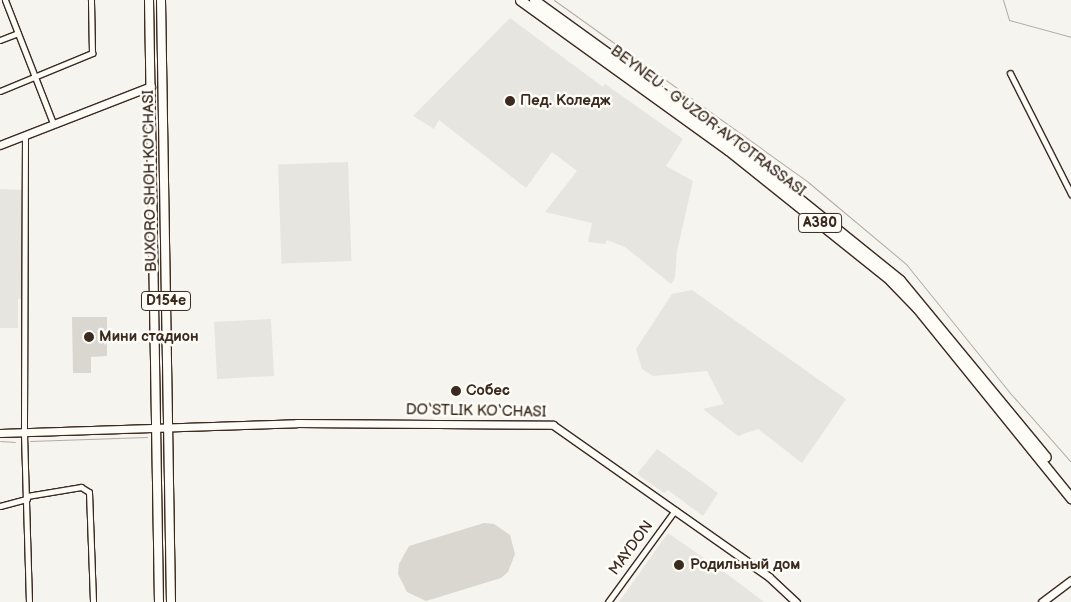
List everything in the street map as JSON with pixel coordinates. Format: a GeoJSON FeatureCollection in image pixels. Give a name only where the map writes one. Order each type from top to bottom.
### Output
{"type":"FeatureCollection","features":[{"type":"Feature","properties":{"kind":"highway","name":"BEYNEU - G'UZOR AVTOTRASSASI"},"geometry":{"type":"LineString","coordinates":[[520,0],[713,139],[883,274],[917,308],[1071,498]]}},
{"type":"Feature","properties":{"kind":"highway","name":"BEYNEU - G'UZOR AVTOTRASSASI"},"geometry":{"type":"LineString","coordinates":[[534,0],[709,126],[900,280],[1071,488]]}},
{"type":"Feature","properties":{"kind":"main road","name":"BUXORO SHOH KO'CHASI"},"geometry":{"type":"LineString","coordinates":[[149,0],[159,602]]}},
{"type":"Feature","properties":{"kind":"main road","name":"BUXORO SHOH KO'CHASI"},"geometry":{"type":"LineString","coordinates":[[161,0],[171,602]]}},
{"type":"Feature","properties":{"kind":"street"},"geometry":{"type":"LineString","coordinates":[[5,0],[53,123]]}},
{"type":"Feature","properties":{"kind":"street"},"geometry":{"type":"LineString","coordinates":[[0,91],[92,53],[92,0]]}},
{"type":"Feature","properties":{"kind":"street"},"geometry":{"type":"LineString","coordinates":[[0,40],[18,33]]}},
{"type":"Feature","properties":{"kind":"street"},"geometry":{"type":"LineString","coordinates":[[1010,73],[1071,194]]}},
{"type":"Feature","properties":{"kind":"street"},"geometry":{"type":"LineString","coordinates":[[0,145],[151,86]]}},
{"type":"Feature","properties":{"kind":"street"},"geometry":{"type":"LineString","coordinates":[[25,134],[24,434],[29,602]]}},
{"type":"Feature","properties":{"kind":"street","name":"DO‘STLIK KO‘CHASI"},"geometry":{"type":"LineString","coordinates":[[0,433],[24,434],[296,423],[554,425],[769,577],[796,602]]}},
{"type":"Feature","properties":{"kind":"street"},"geometry":{"type":"LineString","coordinates":[[0,506],[27,498],[81,487],[89,492],[93,602]]}},
{"type":"Feature","properties":{"kind":"street","name":"MAYDON"},"geometry":{"type":"LineString","coordinates":[[608,602],[676,510]]}},
{"type":"Feature","properties":{"kind":"street"},"geometry":{"type":"LineString","coordinates":[[1042,602],[1071,580]]}},
{"type":"Feature","properties":{"kind":"shaded area"},"geometry":{"type":"Polygon","coordinates":[[[510,18],[603,87],[605,84],[683,139],[666,166],[693,181],[677,251],[675,278],[671,284],[625,247],[607,240],[605,244],[588,242],[592,223],[545,212],[577,171],[552,152],[526,188],[439,120],[434,129],[413,116],[510,18]]]}},
{"type":"Feature","properties":{"kind":"shaded area"},"geometry":{"type":"Polygon","coordinates":[[[348,162],[351,261],[281,263],[278,164],[348,162]]]}},
{"type":"Feature","properties":{"kind":"shaded area"},"geometry":{"type":"Polygon","coordinates":[[[0,189],[24,190],[24,299],[18,299],[18,328],[0,328],[0,189]]]}},
{"type":"Feature","properties":{"kind":"shaded area"},"geometry":{"type":"Polygon","coordinates":[[[692,290],[846,399],[802,463],[758,429],[738,436],[703,409],[724,404],[707,371],[653,376],[642,369],[636,349],[672,294],[692,290]]]}},
{"type":"Feature","properties":{"kind":"shaded area","name":"Мини стадион"},"geometry":{"type":"Polygon","coordinates":[[[72,317],[107,317],[107,356],[91,357],[91,373],[73,373],[72,317]]]}},
{"type":"Feature","properties":{"kind":"shaded area"},"geometry":{"type":"Polygon","coordinates":[[[271,319],[274,376],[217,379],[214,322],[271,319]]]}},
{"type":"Feature","properties":{"kind":"shaded area"},"geometry":{"type":"Polygon","coordinates":[[[657,449],[718,493],[703,516],[668,490],[664,493],[637,474],[657,449]]]}},
{"type":"Feature","properties":{"kind":"shaded area"},"geometry":{"type":"Polygon","coordinates":[[[484,523],[494,524],[510,535],[515,554],[508,572],[501,578],[426,601],[407,592],[398,574],[399,564],[409,546],[484,523]]]}},
{"type":"Feature","properties":{"kind":"shaded area","name":"Родильный дом"},"geometry":{"type":"Polygon","coordinates":[[[668,533],[727,574],[764,602],[619,602],[668,533]]]}},
{"type":"Feature","properties":{"kind":"waterway"},"geometry":{"type":"LineString","coordinates":[[554,0],[808,182],[906,264],[1011,394],[1071,462]]}},
{"type":"Feature","properties":{"kind":"waterway"},"geometry":{"type":"LineString","coordinates":[[1003,0],[1009,20],[1071,37]]}},
{"type":"Feature","properties":{"kind":"waterway"},"geometry":{"type":"LineString","coordinates":[[30,441],[147,437]]}},
{"type":"Feature","properties":{"kind":"waterway"},"geometry":{"type":"LineString","coordinates":[[0,441],[15,442]]}},
{"type":"Feature","properties":{"kind":"place","name":"Пед. Коледж"},"geometry":{"type":"Point","coordinates":[510,101]}},
{"type":"Feature","properties":{"kind":"place","name":"Мини стадион"},"geometry":{"type":"Point","coordinates":[89,337]}},
{"type":"Feature","properties":{"kind":"place","name":"Собеc"},"geometry":{"type":"Point","coordinates":[456,391]}},
{"type":"Feature","properties":{"kind":"place","name":"Родильный дом"},"geometry":{"type":"Point","coordinates":[679,565]}}]}
